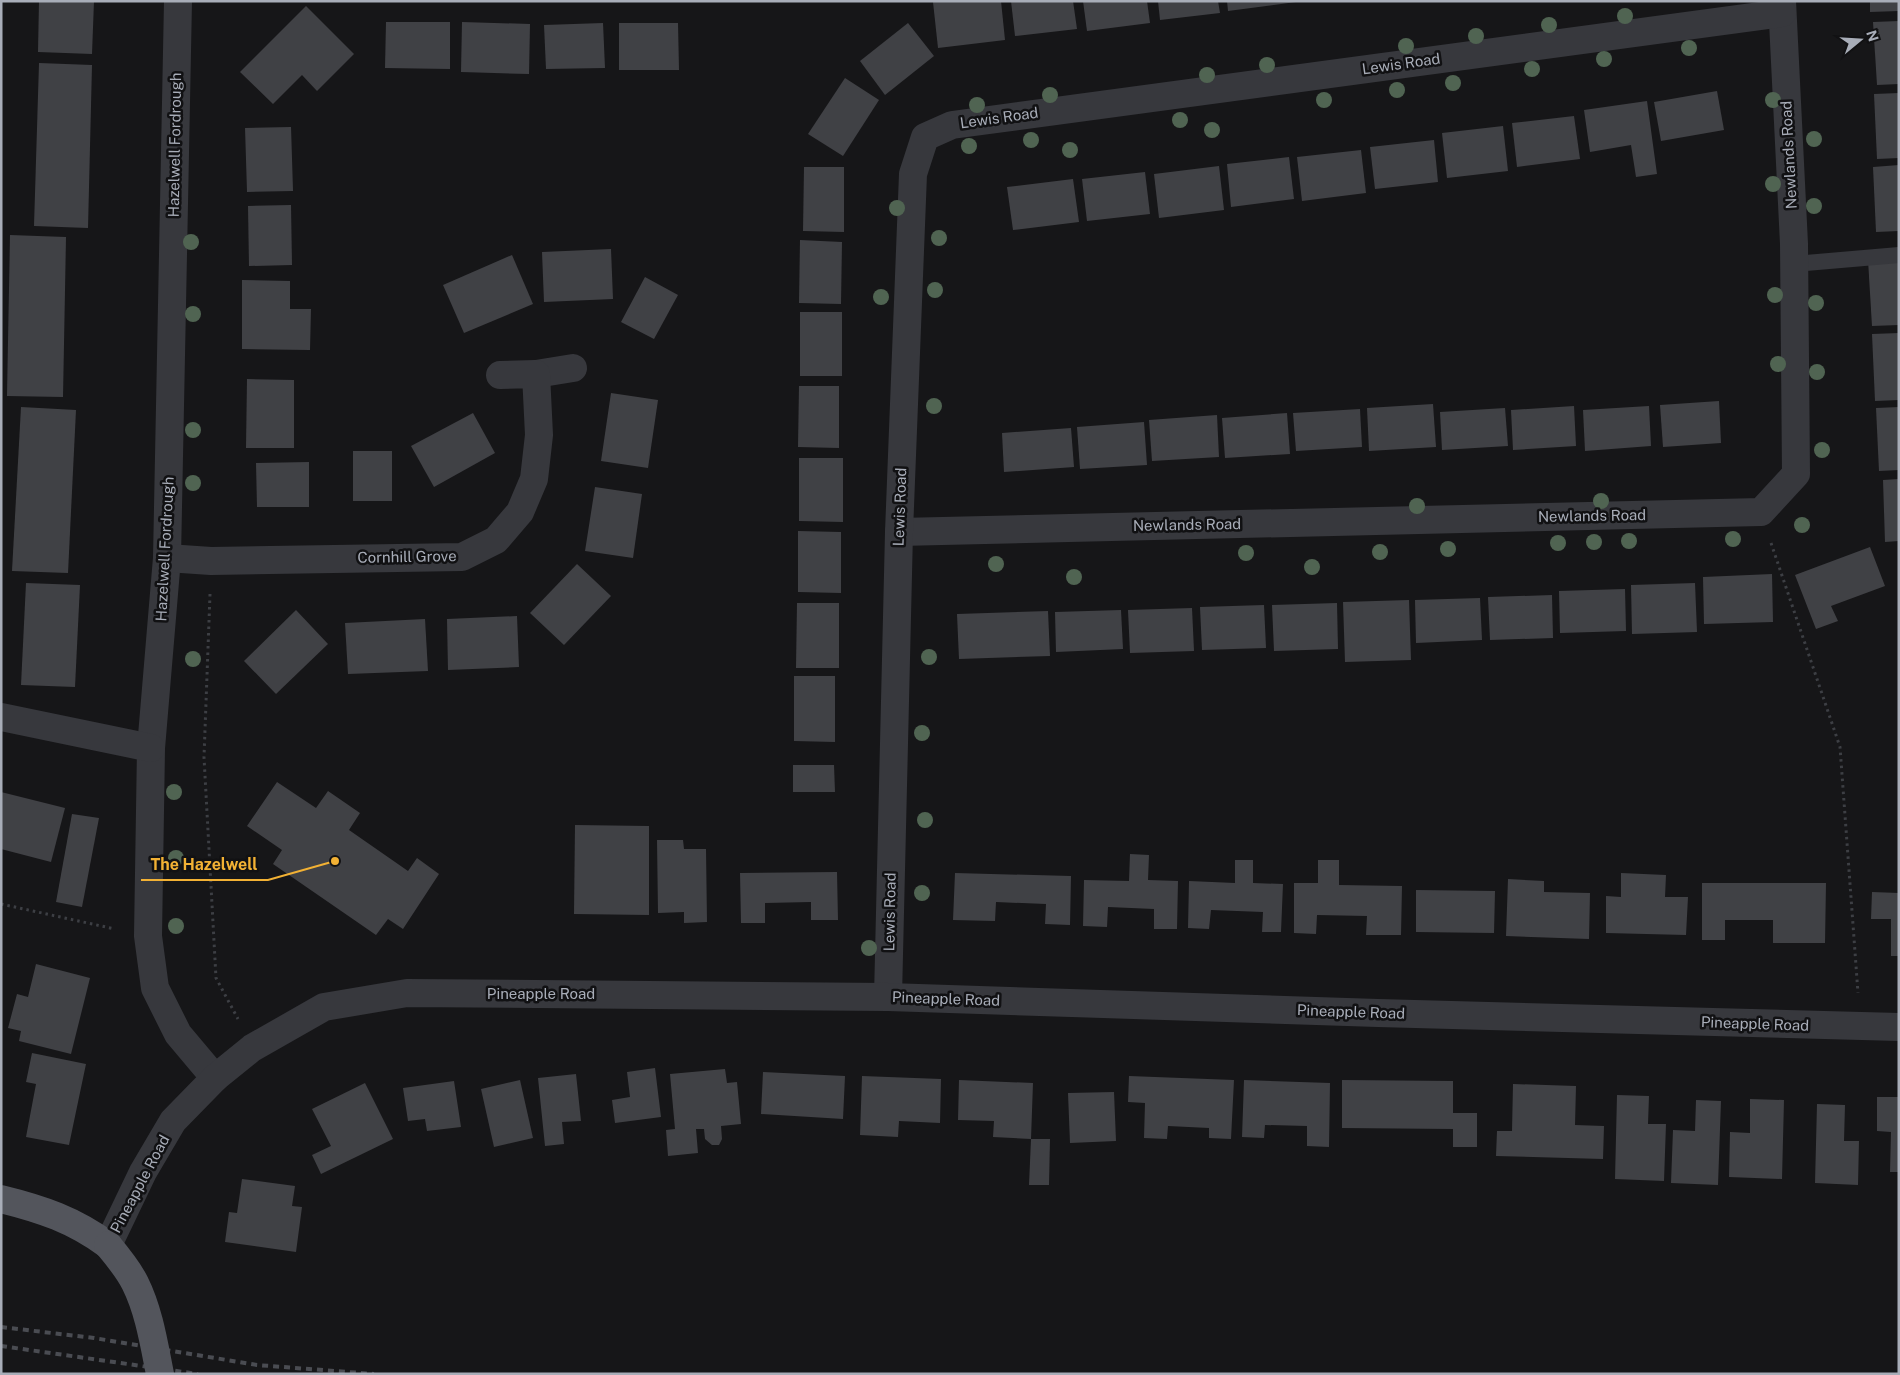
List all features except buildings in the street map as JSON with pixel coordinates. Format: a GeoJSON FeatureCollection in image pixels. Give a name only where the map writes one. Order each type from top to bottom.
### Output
{"type":"FeatureCollection","features":[{"type":"Feature","properties":{"kind":"main road"},"geometry":{"type":"LineString","coordinates":[[1,1199],[33,1207],[77,1224],[108,1245],[124,1264],[136,1284],[147,1316],[160,1374]]}},
{"type":"Feature","properties":{"kind":"street","name":"Hazelwell Fordrough"},"geometry":{"type":"LineString","coordinates":[[178,1],[167,558],[151,748],[148,936],[155,988],[178,1034],[215,1078]]}},
{"type":"Feature","properties":{"kind":"street","name":"Newlands Road"},"geometry":{"type":"LineString","coordinates":[[899,532],[1761,512],[1796,474],[1794,264],[1782,7]]}},
{"type":"Feature","properties":{"kind":"street","name":"Lewis Road"},"geometry":{"type":"LineString","coordinates":[[888,997],[899,532],[913,174],[925,137],[952,125],[1782,7]]}},
{"type":"Feature","properties":{"kind":"street"},"geometry":{"type":"LineString","coordinates":[[500,375],[536,374],[573,368]]}},
{"type":"Feature","properties":{"kind":"street","name":"Cornhill Grove"},"geometry":{"type":"LineString","coordinates":[[167,558],[211,561],[462,558],[496,540],[520,512],[534,479],[539,435],[536,374]]}},
{"type":"Feature","properties":{"kind":"street"},"geometry":{"type":"LineString","coordinates":[[1,717],[151,748]]}},
{"type":"Feature","properties":{"kind":"street","name":"Pineapple Road"},"geometry":{"type":"LineString","coordinates":[[108,1245],[143,1172],[173,1121],[215,1078],[252,1048],[324,1007],[407,993],[888,997],[1899,1027]]}},
{"type":"Feature","properties":{"kind":"lane"},"geometry":{"type":"LineString","coordinates":[[1794,264],[1899,255]]}},
{"type":"Feature","properties":{"kind":"path"},"geometry":{"type":"LineString","coordinates":[[1761,512],[1840,747],[1861,1026]]}},
{"type":"Feature","properties":{"kind":"path"},"geometry":{"type":"LineString","coordinates":[[211,561],[204,757],[216,978],[235,1011],[252,1048]]}},
{"type":"Feature","properties":{"kind":"path"},"geometry":{"type":"LineString","coordinates":[[1,904],[148,936]]}},
{"type":"Feature","properties":{"kind":"railway"},"geometry":{"type":"LineString","coordinates":[[1,1327],[94,1338],[257,1365],[374,1374]]}},
{"type":"Feature","properties":{"kind":"railway"},"geometry":{"type":"LineString","coordinates":[[1,1346],[198,1374]]}},
{"type":"Feature","properties":{"kind":"place","name":"The Hazelwell"},"geometry":{"type":"Point","coordinates":[335,861]}}]}
